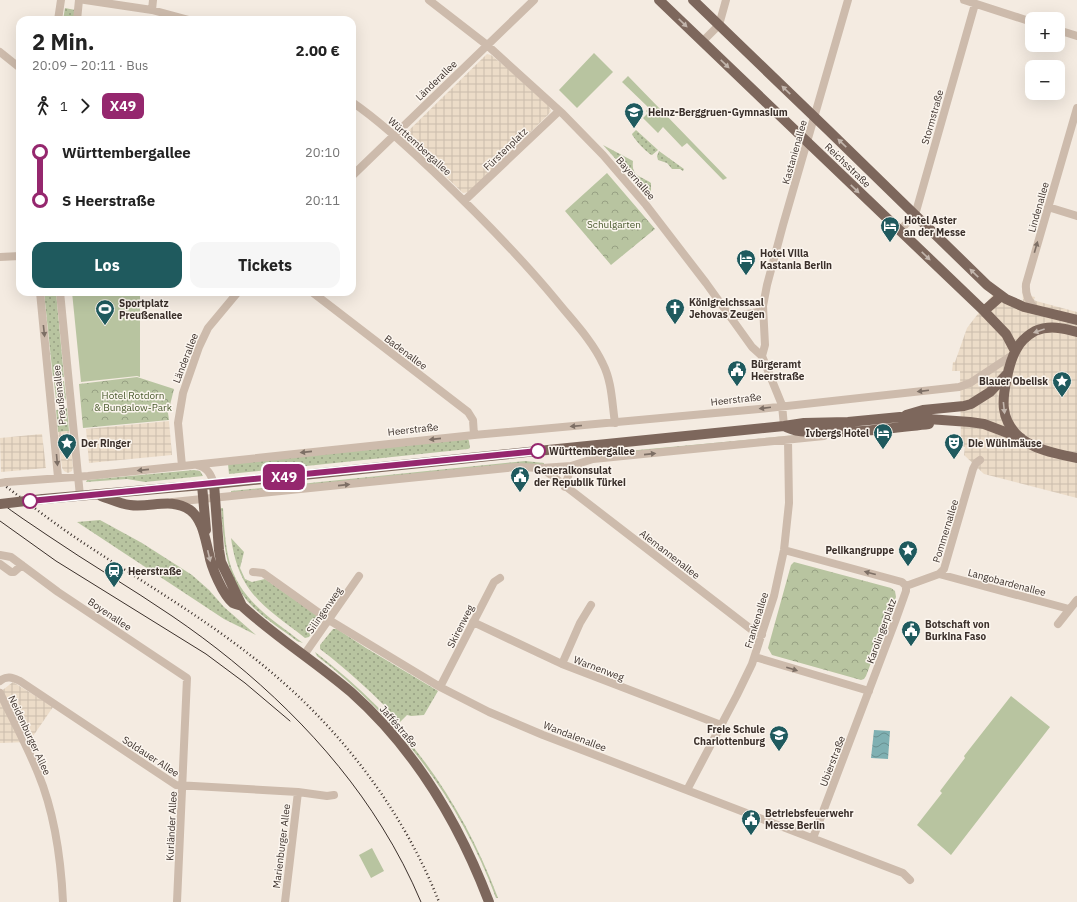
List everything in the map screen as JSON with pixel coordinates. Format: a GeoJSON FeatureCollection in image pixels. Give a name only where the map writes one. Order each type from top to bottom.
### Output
{"type":"FeatureCollection","features":[{"type":"Feature","properties":{"kind":"main road","name":"Reichsstraße"},"geometry":{"type":"LineString","coordinates":[[659,0],[984,311],[1006,334],[1014,352]]}},
{"type":"Feature","properties":{"kind":"main road","name":"Reichsstraße"},"geometry":{"type":"LineString","coordinates":[[693,0],[986,285],[1001,296],[1013,302],[1077,320]]}},
{"type":"Feature","properties":{"kind":"main road"},"geometry":{"type":"LineString","coordinates":[[984,311],[1001,296]]}},
{"type":"Feature","properties":{"kind":"main road"},"geometry":{"type":"LineString","coordinates":[[1021,438],[1009,424],[1004,413],[1008,373],[1014,352],[1027,336],[1040,330],[1058,328],[1077,332]]}},
{"type":"Feature","properties":{"kind":"main road"},"geometry":{"type":"LineString","coordinates":[[900,417],[923,410],[971,404],[990,392],[1008,373]]}},
{"type":"Feature","properties":{"kind":"main road"},"geometry":{"type":"LineString","coordinates":[[0,504],[214,484],[804,423],[848,422],[900,417],[965,421],[984,424],[1021,438],[1044,450],[1077,458]]}},
{"type":"Feature","properties":{"kind":"main road"},"geometry":{"type":"LineString","coordinates":[[784,426],[794,431],[845,432],[868,431],[951,421]]}},
{"type":"Feature","properties":{"kind":"main road","name":"Jafféstraße"},"geometry":{"type":"LineString","coordinates":[[214,484],[221,562],[242,606]]}},
{"type":"Feature","properties":{"kind":"main road","name":"Jafféstraße"},"geometry":{"type":"LineString","coordinates":[[202,485],[208,554],[224,591],[233,603],[242,606],[327,673],[368,709],[406,751],[426,778],[460,833],[490,902]]}},
{"type":"Feature","properties":{"kind":"main road"},"geometry":{"type":"LineString","coordinates":[[98,494],[129,505],[138,506],[169,503]]}},
{"type":"Feature","properties":{"kind":"main road","name":"Jafféstraße"},"geometry":{"type":"LineString","coordinates":[[169,503],[181,505],[194,513],[200,521],[207,541]]}},
{"type":"Feature","properties":{"kind":"street"},"geometry":{"type":"LineString","coordinates":[[59,16],[61,0]]}},
{"type":"Feature","properties":{"kind":"street"},"geometry":{"type":"LineString","coordinates":[[77,16],[79,0]]}},
{"type":"Feature","properties":{"kind":"street"},"geometry":{"type":"LineString","coordinates":[[85,0],[152,10],[174,16]]}},
{"type":"Feature","properties":{"kind":"street"},"geometry":{"type":"LineString","coordinates":[[152,10],[153,0]]}},
{"type":"Feature","properties":{"kind":"street","name":"Bayernallee"},"geometry":{"type":"LineString","coordinates":[[429,0],[487,45],[559,111],[603,155],[666,230],[752,347],[762,356],[782,406]]}},
{"type":"Feature","properties":{"kind":"street","name":"Länderallee"},"geometry":{"type":"LineString","coordinates":[[356,172],[534,0]]}},
{"type":"Feature","properties":{"kind":"street"},"geometry":{"type":"LineString","coordinates":[[702,42],[719,25],[726,0]]}},
{"type":"Feature","properties":{"kind":"street","name":"Kastanienallee"},"geometry":{"type":"LineString","coordinates":[[762,356],[765,345],[763,311],[764,299],[771,270],[848,0]]}},
{"type":"Feature","properties":{"kind":"street"},"geometry":{"type":"LineString","coordinates":[[964,0],[1025,20]]}},
{"type":"Feature","properties":{"kind":"street","name":"Stormstraße"},"geometry":{"type":"LineString","coordinates":[[899,231],[915,215],[975,4]]}},
{"type":"Feature","properties":{"kind":"street"},"geometry":{"type":"LineString","coordinates":[[1065,32],[1077,36]]}},
{"type":"Feature","properties":{"kind":"street"},"geometry":{"type":"LineString","coordinates":[[0,52],[16,65]]}},
{"type":"Feature","properties":{"kind":"street","name":"Württembergallee"},"geometry":{"type":"LineString","coordinates":[[356,105],[393,135],[464,201],[541,282],[593,347],[602,362],[609,380],[615,423]]}},
{"type":"Feature","properties":{"kind":"street","name":"Lindenallee"},"geometry":{"type":"LineString","coordinates":[[1035,309],[1027,298],[1025,291],[1026,284],[1077,108]]}},
{"type":"Feature","properties":{"kind":"street","name":"Fürstenplatz"},"geometry":{"type":"LineString","coordinates":[[464,201],[559,111]]}},
{"type":"Feature","properties":{"kind":"street"},"geometry":{"type":"LineString","coordinates":[[1048,207],[1077,216]]}},
{"type":"Feature","properties":{"kind":"street"},"geometry":{"type":"LineString","coordinates":[[0,257],[16,256]]}},
{"type":"Feature","properties":{"kind":"street","name":"Preußenallee"},"geometry":{"type":"LineString","coordinates":[[40,296],[58,477]]}},
{"type":"Feature","properties":{"kind":"street","name":"Preußenallee"},"geometry":{"type":"LineString","coordinates":[[60,296],[80,496]]}},
{"type":"Feature","properties":{"kind":"street","name":"Länderallee"},"geometry":{"type":"LineString","coordinates":[[182,466],[178,423],[183,393],[199,347],[208,328],[235,296]]}},
{"type":"Feature","properties":{"kind":"street","name":"Badenallee"},"geometry":{"type":"LineString","coordinates":[[317,296],[468,412],[473,420],[474,435]]}},
{"type":"Feature","properties":{"kind":"street"},"geometry":{"type":"LineString","coordinates":[[732,318],[763,311]]}},
{"type":"Feature","properties":{"kind":"street","name":"Heerstraße"},"geometry":{"type":"LineString","coordinates":[[4,483],[474,435],[615,423],[961,387],[991,370],[1014,352]]}},
{"type":"Feature","properties":{"kind":"street"},"geometry":{"type":"LineString","coordinates":[[782,406],[784,426]]}},
{"type":"Feature","properties":{"kind":"street"},"geometry":{"type":"LineString","coordinates":[[169,503],[516,467],[542,468],[571,466],[592,459],[788,440],[845,432]]}},
{"type":"Feature","properties":{"kind":"street","name":"Frankenallee"},"geometry":{"type":"LineString","coordinates":[[687,790],[738,695],[755,657],[774,596],[784,550],[789,503],[788,440]]}},
{"type":"Feature","properties":{"kind":"street","name":"Pommernallee"},"geometry":{"type":"LineString","coordinates":[[906,586],[939,574],[944,569],[973,469],[976,462],[980,460]]}},
{"type":"Feature","properties":{"kind":"street","name":"Jafféstraße"},"geometry":{"type":"LineString","coordinates":[[195,464],[204,467],[209,472],[214,484]]}},
{"type":"Feature","properties":{"kind":"street"},"geometry":{"type":"LineString","coordinates":[[565,487],[571,466]]}},
{"type":"Feature","properties":{"kind":"street","name":"Alemannenallee"},"geometry":{"type":"LineString","coordinates":[[542,468],[756,633],[762,636]]}},
{"type":"Feature","properties":{"kind":"street"},"geometry":{"type":"LineString","coordinates":[[784,550],[902,582],[906,586]]}},
{"type":"Feature","properties":{"kind":"street","name":"Boyenallee"},"geometry":{"type":"LineString","coordinates":[[0,555],[11,557],[58,592],[188,678]]}},
{"type":"Feature","properties":{"kind":"street"},"geometry":{"type":"LineString","coordinates":[[0,564],[11,572],[14,572],[22,565]]}},
{"type":"Feature","properties":{"kind":"street","name":"Wandalenallee"},"geometry":{"type":"LineString","coordinates":[[253,572],[263,573],[329,620],[440,687],[489,712],[543,735],[903,872],[910,880]]}},
{"type":"Feature","properties":{"kind":"street","name":"Langobardenallee"},"geometry":{"type":"LineString","coordinates":[[939,574],[1069,609]]}},
{"type":"Feature","properties":{"kind":"street","name":"Silingenweg"},"geometry":{"type":"LineString","coordinates":[[304,655],[359,576]]}},
{"type":"Feature","properties":{"kind":"street","name":"Skirenweg"},"geometry":{"type":"LineString","coordinates":[[440,687],[494,582],[500,578]]}},
{"type":"Feature","properties":{"kind":"street","name":"Karolingerplatz"},"geometry":{"type":"LineString","coordinates":[[869,691],[906,591],[906,586]]}},
{"type":"Feature","properties":{"kind":"street"},"geometry":{"type":"LineString","coordinates":[[1058,624],[1077,600]]}},
{"type":"Feature","properties":{"kind":"street"},"geometry":{"type":"LineString","coordinates":[[562,664],[580,623],[591,605]]}},
{"type":"Feature","properties":{"kind":"street","name":"Warnenweg"},"geometry":{"type":"LineString","coordinates":[[473,622],[562,664],[721,725]]}},
{"type":"Feature","properties":{"kind":"street"},"geometry":{"type":"LineString","coordinates":[[755,657],[869,691]]}},
{"type":"Feature","properties":{"kind":"street","name":"Soldauer Allee"},"geometry":{"type":"LineString","coordinates":[[0,681],[9,677],[22,682],[176,785],[298,792],[327,796],[334,795]]}},
{"type":"Feature","properties":{"kind":"street","name":"Kurländer Allee"},"geometry":{"type":"LineString","coordinates":[[177,902],[188,678]]}},
{"type":"Feature","properties":{"kind":"street","name":"Ubierstraße"},"geometry":{"type":"LineString","coordinates":[[813,838],[869,691]]}},
{"type":"Feature","properties":{"kind":"street","name":"Neidenburger Allee"},"geometry":{"type":"LineString","coordinates":[[0,693],[39,775],[52,817],[60,860],[63,902]]}},
{"type":"Feature","properties":{"kind":"street","name":"Marienburger Allee"},"geometry":{"type":"LineString","coordinates":[[285,902],[298,792]]}},
{"type":"Feature","properties":{"kind":"green space"},"geometry":{"type":"Polygon","coordinates":[[[65,8],[75,10],[74,16],[64,16],[65,8]]]}},
{"type":"Feature","properties":{"kind":"green space"},"geometry":{"type":"Polygon","coordinates":[[[594,53],[613,72],[577,108],[559,90],[594,53]]]}},
{"type":"Feature","properties":{"kind":"green space"},"geometry":{"type":"Polygon","coordinates":[[[628,76],[727,178],[723,180],[687,143],[682,147],[663,127],[658,133],[643,118],[648,113],[646,111],[649,108],[622,82],[628,76]]]}},
{"type":"Feature","properties":{"kind":"green space"},"geometry":{"type":"Polygon","coordinates":[[[636,130],[658,150],[652,155],[647,152],[632,134],[636,130]]]}},
{"type":"Feature","properties":{"kind":"green space"},"geometry":{"type":"Polygon","coordinates":[[[603,145],[633,161],[635,173],[651,183],[651,198],[603,145]]]}},
{"type":"Feature","properties":{"kind":"green space"},"geometry":{"type":"Polygon","coordinates":[[[659,151],[684,169],[683,171],[680,169],[672,169],[667,163],[658,160],[657,156],[659,151]]]}},
{"type":"Feature","properties":{"kind":"green space","name":"Schulgarten"},"geometry":{"type":"Polygon","coordinates":[[[607,173],[655,229],[611,265],[565,211],[607,173]]]}},
{"type":"Feature","properties":{"kind":"green space"},"geometry":{"type":"Polygon","coordinates":[[[44,296],[56,296],[64,377],[53,378],[44,296]]]}},
{"type":"Feature","properties":{"kind":"green space"},"geometry":{"type":"Polygon","coordinates":[[[72,296],[140,296],[140,377],[137,376],[81,382],[72,296]]]}},
{"type":"Feature","properties":{"kind":"green space","name":"Hotel Rotdorn & Bungalow-Park"},"geometry":{"type":"Polygon","coordinates":[[[137,377],[174,389],[168,413],[169,420],[83,428],[79,384],[137,377]]]}},
{"type":"Feature","properties":{"kind":"green space"},"geometry":{"type":"Polygon","coordinates":[[[64,381],[66,398],[65,401],[59,403],[56,399],[54,382],[64,381]]]}},
{"type":"Feature","properties":{"kind":"green space"},"geometry":{"type":"Polygon","coordinates":[[[67,408],[69,431],[58,432],[56,410],[67,408]]]}},
{"type":"Feature","properties":{"kind":"green space"},"geometry":{"type":"Polygon","coordinates":[[[808,434],[596,456],[595,454],[808,434]]]}},
{"type":"Feature","properties":{"kind":"green space"},"geometry":{"type":"Polygon","coordinates":[[[468,439],[470,448],[468,449],[229,474],[228,464],[468,439]]]}},
{"type":"Feature","properties":{"kind":"green space"},"geometry":{"type":"Polygon","coordinates":[[[525,461],[544,463],[544,465],[231,493],[231,491],[525,461]]]}},
{"type":"Feature","properties":{"kind":"green space"},"geometry":{"type":"Polygon","coordinates":[[[194,470],[200,471],[203,476],[145,482],[127,479],[86,482],[87,480],[194,470]]]}},
{"type":"Feature","properties":{"kind":"green space"},"geometry":{"type":"Polygon","coordinates":[[[221,508],[223,508],[229,560],[240,586],[258,608],[303,643],[297,641],[258,612],[244,596],[237,585],[231,573],[225,548],[221,508]]]}},
{"type":"Feature","properties":{"kind":"green space"},"geometry":{"type":"Polygon","coordinates":[[[100,520],[142,543],[192,575],[209,590],[224,607],[256,635],[224,619],[77,522],[100,520]]]}},
{"type":"Feature","properties":{"kind":"green space"},"geometry":{"type":"Polygon","coordinates":[[[231,538],[244,552],[240,568],[245,579],[252,582],[265,579],[318,616],[321,620],[309,637],[305,638],[277,617],[247,586],[240,573],[231,538]]]}},
{"type":"Feature","properties":{"kind":"green space"},"geometry":{"type":"Polygon","coordinates":[[[794,562],[891,588],[895,591],[896,597],[864,679],[861,680],[772,655],[768,648],[791,565],[794,562]]]}},
{"type":"Feature","properties":{"kind":"green space"},"geometry":{"type":"Polygon","coordinates":[[[333,629],[337,629],[438,691],[424,715],[407,715],[400,722],[362,684],[320,649],[320,645],[333,629]]]}},
{"type":"Feature","properties":{"kind":"green space"},"geometry":{"type":"Polygon","coordinates":[[[315,652],[375,704],[401,732],[424,762],[446,793],[465,826],[483,861],[498,898],[496,898],[482,863],[465,828],[424,764],[374,706],[347,680],[317,656],[315,652]]]}},
{"type":"Feature","properties":{"kind":"green space"},"geometry":{"type":"Polygon","coordinates":[[[1011,696],[1050,727],[951,855],[917,825],[942,793],[940,791],[965,758],[964,756],[1011,696]]]}},
{"type":"Feature","properties":{"kind":"green space"},"geometry":{"type":"Polygon","coordinates":[[[372,848],[384,871],[371,878],[359,855],[372,848]]]}},
{"type":"Feature","properties":{"kind":"shaded area"},"geometry":{"type":"Polygon","coordinates":[[[487,54],[491,55],[507,68],[549,106],[551,111],[469,192],[463,193],[403,136],[487,54]]]}},
{"type":"Feature","properties":{"kind":"shaded area"},"geometry":{"type":"Polygon","coordinates":[[[1022,286],[1028,288],[1030,296],[1035,297],[1034,300],[1036,301],[1077,312],[1077,498],[984,474],[964,455],[965,447],[961,446],[960,371],[952,371],[953,362],[955,362],[967,328],[997,289],[1023,301],[1022,286]]]}},
{"type":"Feature","properties":{"kind":"shaded area"},"geometry":{"type":"Polygon","coordinates":[[[169,421],[172,455],[89,463],[86,429],[169,421]]]}},
{"type":"Feature","properties":{"kind":"shaded area"},"geometry":{"type":"Polygon","coordinates":[[[69,431],[73,467],[72,471],[68,473],[62,468],[58,432],[69,431]]]}},
{"type":"Feature","properties":{"kind":"shaded area"},"geometry":{"type":"Polygon","coordinates":[[[42,434],[46,468],[1,472],[0,438],[42,434]]]}},
{"type":"Feature","properties":{"kind":"shaded area"},"geometry":{"type":"Polygon","coordinates":[[[13,682],[53,707],[29,742],[0,743],[0,692],[13,682]]]}},
{"type":"Feature","properties":{"kind":"water"},"geometry":{"type":"Polygon","coordinates":[[[874,730],[890,731],[888,759],[871,758],[874,730]]]}},
{"type":"Feature","properties":{"kind":"tram line"},"geometry":{"type":"LineString","coordinates":[[0,502],[17,515],[202,637],[232,660],[288,711],[339,766],[361,796],[393,845],[421,902]]}},
{"type":"Feature","properties":{"kind":"tram line"},"geometry":{"type":"LineString","coordinates":[[0,521],[56,561],[206,654],[245,683],[290,721]]}},
{"type":"Feature","properties":{"kind":"railway"},"geometry":{"type":"LineString","coordinates":[[0,482],[74,537],[214,628],[263,665],[286,685],[333,732],[375,785],[411,842],[439,902]]}},
{"type":"Feature","properties":{"kind":"bus line","name":"X49"},"geometry":{"type":"LineString","coordinates":[[30,501],[538,451]]}},
{"type":"Feature","properties":{"kind":"place","name":"Heinz-Berggruen-Gymnasium"},"geometry":{"type":"Point","coordinates":[634,129]}},
{"type":"Feature","properties":{"kind":"place","name":"Hotel Aster an der Messe"},"geometry":{"type":"Point","coordinates":[890,243]}},
{"type":"Feature","properties":{"kind":"place","name":"Hotel Villa Kastania Berlin"},"geometry":{"type":"Point","coordinates":[746,276]}},
{"type":"Feature","properties":{"kind":"place","name":"Königreichssaal Jehovas Zeugen"},"geometry":{"type":"Point","coordinates":[675,325]}},
{"type":"Feature","properties":{"kind":"place","name":"Sportplatz Preußenallee"},"geometry":{"type":"Point","coordinates":[105,326]}},
{"type":"Feature","properties":{"kind":"place","name":"Bürgeramt Heerstraße"},"geometry":{"type":"Point","coordinates":[737,387]}},
{"type":"Feature","properties":{"kind":"place","name":"Blauer Obelisk"},"geometry":{"type":"Point","coordinates":[1062,398]}},
{"type":"Feature","properties":{"kind":"place","name":"Ivbergs Hotel"},"geometry":{"type":"Point","coordinates":[883,450]}},
{"type":"Feature","properties":{"kind":"place","name":"Württembergallee"},"geometry":{"type":"Point","coordinates":[538,451]}},
{"type":"Feature","properties":{"kind":"place","name":"Der Ringer"},"geometry":{"type":"Point","coordinates":[67,460]}},
{"type":"Feature","properties":{"kind":"place","name":"Die Wühlmäuse"},"geometry":{"type":"Point","coordinates":[954,460]}},
{"type":"Feature","properties":{"kind":"place","name":"Generalkonsulat der Republik Türkei"},"geometry":{"type":"Point","coordinates":[520,493]}},
{"type":"Feature","properties":{"kind":"place","name":"Pelikangruppe"},"geometry":{"type":"Point","coordinates":[908,567]}},
{"type":"Feature","properties":{"kind":"place","name":"Heerstraße"},"geometry":{"type":"Point","coordinates":[114,588]}},
{"type":"Feature","properties":{"kind":"place","name":"Botschaft von Burkina Faso"},"geometry":{"type":"Point","coordinates":[911,647]}},
{"type":"Feature","properties":{"kind":"place","name":"Freie Schule Charlottenburg"},"geometry":{"type":"Point","coordinates":[779,752]}},
{"type":"Feature","properties":{"kind":"place","name":"Betriebsfeuerwehr Messe Berlin"},"geometry":{"type":"Point","coordinates":[751,836]}}]}
